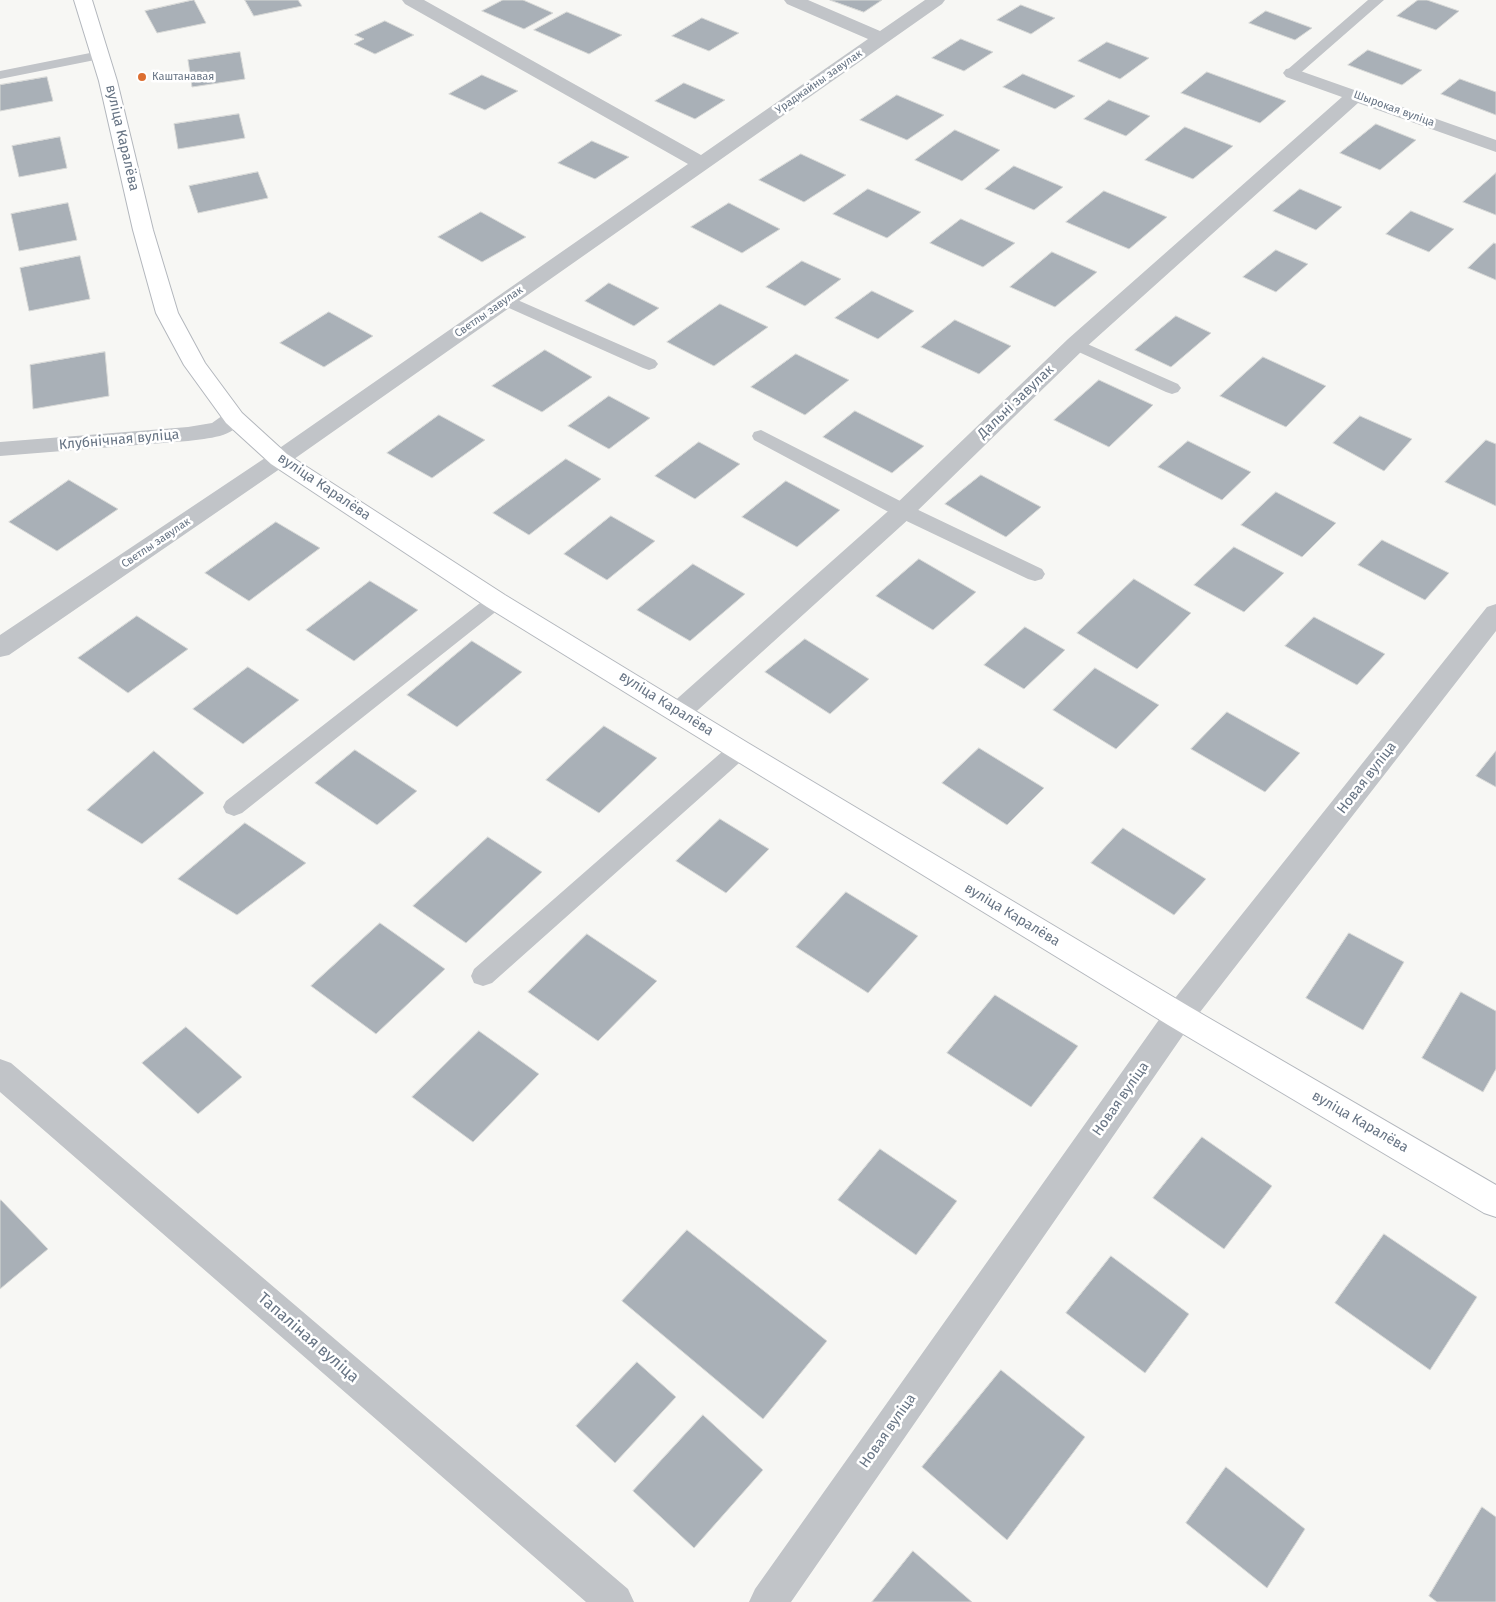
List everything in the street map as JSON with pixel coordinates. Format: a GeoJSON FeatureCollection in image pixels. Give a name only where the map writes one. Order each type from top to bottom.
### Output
{"type":"FeatureCollection","features":[{"type":"Feature","properties":{"kind":"main road","name":"вуліца Каралёва"},"geometry":{"type":"LineString","coordinates":[[83,0],[108,81],[143,230],[167,313],[195,365],[234,418],[280,459],[496,601],[739,750],[1179,1016],[1496,1202]]}},
{"type":"Feature","properties":{"kind":"street"},"geometry":{"type":"LineString","coordinates":[[411,0],[702,164]]}},
{"type":"Feature","properties":{"kind":"street"},"geometry":{"type":"LineString","coordinates":[[793,0],[881,38]]}},
{"type":"Feature","properties":{"kind":"street","name":"Ураджайны завулак"},"geometry":{"type":"LineString","coordinates":[[702,164],[936,0]]}},
{"type":"Feature","properties":{"kind":"street","name":"Шырокая вуліца"},"geometry":{"type":"LineString","coordinates":[[1292,73],[1496,146]]}},
{"type":"Feature","properties":{"kind":"street","name":"Дальні завулак"},"geometry":{"type":"LineString","coordinates":[[679,712],[903,510],[1076,344],[1356,95]]}},
{"type":"Feature","properties":{"kind":"street","name":"Светлы завулак"},"geometry":{"type":"LineString","coordinates":[[0,648],[280,459],[702,164]]}},
{"type":"Feature","properties":{"kind":"street","name":"Клубнічная вуліца"},"geometry":{"type":"LineString","coordinates":[[0,449],[188,434],[219,429],[234,418]]}},
{"type":"Feature","properties":{"kind":"street","name":"Новая вуліца"},"geometry":{"type":"LineString","coordinates":[[768,1602],[1179,1016],[1496,613]]}},
{"type":"Feature","properties":{"kind":"street","name":"Тапаліная вуліца"},"geometry":{"type":"LineString","coordinates":[[0,1073],[616,1602]]}},
{"type":"Feature","properties":{"kind":"lane"},"geometry":{"type":"LineString","coordinates":[[1292,73],[1377,0]]}},
{"type":"Feature","properties":{"kind":"lane"},"geometry":{"type":"LineString","coordinates":[[0,75],[100,55]]}},
{"type":"Feature","properties":{"kind":"lane"},"geometry":{"type":"LineString","coordinates":[[506,300],[650,364]]}},
{"type":"Feature","properties":{"kind":"lane"},"geometry":{"type":"LineString","coordinates":[[1076,344],[1172,388]]}},
{"type":"Feature","properties":{"kind":"lane"},"geometry":{"type":"LineString","coordinates":[[761,436],[903,510],[1035,574]]}},
{"type":"Feature","properties":{"kind":"lane"},"geometry":{"type":"LineString","coordinates":[[234,807],[496,601]]}},
{"type":"Feature","properties":{"kind":"lane"},"geometry":{"type":"LineString","coordinates":[[483,976],[739,750]]}},
{"type":"Feature","properties":{"kind":"building"},"geometry":{"type":"Polygon","coordinates":[[[194,0],[206,23],[157,33],[145,11],[194,0]]]}},
{"type":"Feature","properties":{"kind":"building"},"geometry":{"type":"Polygon","coordinates":[[[245,0],[298,0],[302,6],[254,16],[245,0]]]}},
{"type":"Feature","properties":{"kind":"building"},"geometry":{"type":"Polygon","coordinates":[[[503,0],[523,0],[553,13],[524,29],[482,11],[503,0]]]}},
{"type":"Feature","properties":{"kind":"building"},"geometry":{"type":"Polygon","coordinates":[[[830,0],[882,0],[864,12],[830,0]]]}},
{"type":"Feature","properties":{"kind":"building"},"geometry":{"type":"Polygon","coordinates":[[[1418,0],[1427,0],[1459,11],[1436,30],[1397,16],[1418,0]]]}},
{"type":"Feature","properties":{"kind":"building"},"geometry":{"type":"Polygon","coordinates":[[[1021,5],[1055,18],[1031,34],[997,20],[1021,5]]]}},
{"type":"Feature","properties":{"kind":"building"},"geometry":{"type":"Polygon","coordinates":[[[1266,11],[1312,28],[1295,40],[1249,23],[1266,11]]]}},
{"type":"Feature","properties":{"kind":"building"},"geometry":{"type":"Polygon","coordinates":[[[567,12],[622,35],[589,54],[534,30],[567,12]]]}},
{"type":"Feature","properties":{"kind":"building"},"geometry":{"type":"Polygon","coordinates":[[[702,18],[739,33],[709,51],[672,36],[702,18]]]}},
{"type":"Feature","properties":{"kind":"building"},"geometry":{"type":"Polygon","coordinates":[[[385,21],[414,35],[375,54],[354,44],[364,39],[355,35],[385,21]]]}},
{"type":"Feature","properties":{"kind":"building"},"geometry":{"type":"Polygon","coordinates":[[[961,39],[993,52],[964,71],[932,58],[961,39]]]}},
{"type":"Feature","properties":{"kind":"building"},"geometry":{"type":"Polygon","coordinates":[[[1107,42],[1149,58],[1120,79],[1078,61],[1107,42]]]}},
{"type":"Feature","properties":{"kind":"building"},"geometry":{"type":"Polygon","coordinates":[[[1368,50],[1422,70],[1402,85],[1348,65],[1368,50]]]}},
{"type":"Feature","properties":{"kind":"building"},"geometry":{"type":"Polygon","coordinates":[[[240,52],[245,79],[192,87],[188,60],[240,52]]]}},
{"type":"Feature","properties":{"kind":"building"},"geometry":{"type":"Polygon","coordinates":[[[1207,72],[1286,101],[1260,123],[1181,93],[1207,72]]]}},
{"type":"Feature","properties":{"kind":"building"},"geometry":{"type":"Polygon","coordinates":[[[1023,74],[1075,96],[1055,109],[1003,87],[1023,74]]]}},
{"type":"Feature","properties":{"kind":"building"},"geometry":{"type":"Polygon","coordinates":[[[482,75],[518,91],[485,110],[449,94],[482,75]]]}},
{"type":"Feature","properties":{"kind":"building"},"geometry":{"type":"Polygon","coordinates":[[[47,77],[53,101],[0,111],[0,85],[47,77]]]}},
{"type":"Feature","properties":{"kind":"building"},"geometry":{"type":"Polygon","coordinates":[[[1460,79],[1496,92],[1496,115],[1441,94],[1460,79]]]}},
{"type":"Feature","properties":{"kind":"building"},"geometry":{"type":"Polygon","coordinates":[[[684,83],[725,100],[695,119],[655,101],[684,83]]]}},
{"type":"Feature","properties":{"kind":"building"},"geometry":{"type":"Polygon","coordinates":[[[897,95],[944,115],[907,140],[860,120],[897,95]]]}},
{"type":"Feature","properties":{"kind":"building"},"geometry":{"type":"Polygon","coordinates":[[[1109,100],[1150,116],[1126,136],[1084,119],[1109,100]]]}},
{"type":"Feature","properties":{"kind":"building"},"geometry":{"type":"Polygon","coordinates":[[[239,114],[245,138],[178,149],[174,124],[239,114]]]}},
{"type":"Feature","properties":{"kind":"building"},"geometry":{"type":"Polygon","coordinates":[[[1376,124],[1416,140],[1380,170],[1340,153],[1376,124]]]}},
{"type":"Feature","properties":{"kind":"building"},"geometry":{"type":"Polygon","coordinates":[[[1185,127],[1233,146],[1193,179],[1145,160],[1185,127]]]}},
{"type":"Feature","properties":{"kind":"building"},"geometry":{"type":"Polygon","coordinates":[[[955,130],[1000,150],[962,181],[915,160],[955,130]]]}},
{"type":"Feature","properties":{"kind":"building"},"geometry":{"type":"Polygon","coordinates":[[[60,137],[67,168],[19,177],[12,146],[60,137]]]}},
{"type":"Feature","properties":{"kind":"building"},"geometry":{"type":"Polygon","coordinates":[[[592,141],[629,157],[595,179],[558,163],[592,141]]]}},
{"type":"Feature","properties":{"kind":"building"},"geometry":{"type":"Polygon","coordinates":[[[801,154],[846,175],[804,202],[759,180],[801,154]]]}},
{"type":"Feature","properties":{"kind":"building"},"geometry":{"type":"Polygon","coordinates":[[[1014,166],[1063,187],[1034,210],[985,189],[1014,166]]]}},
{"type":"Feature","properties":{"kind":"building"},"geometry":{"type":"Polygon","coordinates":[[[258,172],[268,198],[198,213],[189,186],[258,172]]]}},
{"type":"Feature","properties":{"kind":"building"},"geometry":{"type":"Polygon","coordinates":[[[1496,173],[1496,215],[1463,202],[1496,173]]]}},
{"type":"Feature","properties":{"kind":"building"},"geometry":{"type":"Polygon","coordinates":[[[868,189],[921,212],[887,238],[833,214],[868,189]]]}},
{"type":"Feature","properties":{"kind":"building"},"geometry":{"type":"Polygon","coordinates":[[[1300,189],[1342,207],[1316,230],[1273,211],[1300,189]]]}},
{"type":"Feature","properties":{"kind":"building"},"geometry":{"type":"Polygon","coordinates":[[[1104,191],[1167,217],[1129,249],[1066,222],[1104,191]]]}},
{"type":"Feature","properties":{"kind":"building"},"geometry":{"type":"Polygon","coordinates":[[[68,203],[77,240],[19,251],[11,214],[68,203]]]}},
{"type":"Feature","properties":{"kind":"building"},"geometry":{"type":"Polygon","coordinates":[[[729,203],[780,229],[742,253],[691,227],[729,203]]]}},
{"type":"Feature","properties":{"kind":"building"},"geometry":{"type":"Polygon","coordinates":[[[1411,211],[1454,229],[1429,252],[1386,234],[1411,211]]]}},
{"type":"Feature","properties":{"kind":"building"},"geometry":{"type":"Polygon","coordinates":[[[481,212],[526,237],[482,262],[438,237],[481,212]]]}},
{"type":"Feature","properties":{"kind":"building"},"geometry":{"type":"Polygon","coordinates":[[[961,219],[1015,243],[983,267],[930,243],[961,219]]]}},
{"type":"Feature","properties":{"kind":"building"},"geometry":{"type":"Polygon","coordinates":[[[1494,243],[1496,244],[1496,280],[1468,268],[1494,243]]]}},
{"type":"Feature","properties":{"kind":"building"},"geometry":{"type":"Polygon","coordinates":[[[1276,250],[1308,264],[1276,292],[1243,277],[1276,250]]]}},
{"type":"Feature","properties":{"kind":"building"},"geometry":{"type":"Polygon","coordinates":[[[1052,252],[1097,272],[1055,307],[1010,287],[1052,252]]]}},
{"type":"Feature","properties":{"kind":"building"},"geometry":{"type":"Polygon","coordinates":[[[80,256],[90,299],[29,311],[20,268],[80,256]]]}},
{"type":"Feature","properties":{"kind":"building"},"geometry":{"type":"Polygon","coordinates":[[[802,261],[841,279],[805,306],[766,287],[802,261]]]}},
{"type":"Feature","properties":{"kind":"building"},"geometry":{"type":"Polygon","coordinates":[[[609,283],[659,308],[634,326],[585,301],[609,283]]]}},
{"type":"Feature","properties":{"kind":"building"},"geometry":{"type":"Polygon","coordinates":[[[872,291],[914,311],[878,339],[835,318],[872,291]]]}},
{"type":"Feature","properties":{"kind":"building"},"geometry":{"type":"Polygon","coordinates":[[[720,304],[768,327],[714,366],[667,342],[720,304]]]}},
{"type":"Feature","properties":{"kind":"building"},"geometry":{"type":"Polygon","coordinates":[[[329,312],[373,336],[324,367],[280,343],[329,312]]]}},
{"type":"Feature","properties":{"kind":"building"},"geometry":{"type":"Polygon","coordinates":[[[1176,316],[1211,333],[1171,367],[1135,350],[1176,316]]]}},
{"type":"Feature","properties":{"kind":"building"},"geometry":{"type":"Polygon","coordinates":[[[955,320],[1011,346],[979,374],[921,347],[955,320]]]}},
{"type":"Feature","properties":{"kind":"building"},"geometry":{"type":"Polygon","coordinates":[[[545,350],[592,377],[542,412],[492,386],[545,350]]]}},
{"type":"Feature","properties":{"kind":"building"},"geometry":{"type":"Polygon","coordinates":[[[105,352],[109,396],[33,409],[30,365],[105,352]]]}},
{"type":"Feature","properties":{"kind":"building"},"geometry":{"type":"Polygon","coordinates":[[[796,354],[849,380],[805,415],[751,387],[796,354]]]}},
{"type":"Feature","properties":{"kind":"building"},"geometry":{"type":"Polygon","coordinates":[[[1263,357],[1326,386],[1286,427],[1220,396],[1263,357]]]}},
{"type":"Feature","properties":{"kind":"building"},"geometry":{"type":"Polygon","coordinates":[[[1099,380],[1153,405],[1109,447],[1054,420],[1099,380]]]}},
{"type":"Feature","properties":{"kind":"building"},"geometry":{"type":"Polygon","coordinates":[[[609,396],[650,418],[609,449],[568,426],[609,396]]]}},
{"type":"Feature","properties":{"kind":"building"},"geometry":{"type":"Polygon","coordinates":[[[855,411],[924,446],[892,473],[823,437],[855,411]]]}},
{"type":"Feature","properties":{"kind":"building"},"geometry":{"type":"Polygon","coordinates":[[[439,415],[485,440],[432,478],[387,453],[439,415]]]}},
{"type":"Feature","properties":{"kind":"building"},"geometry":{"type":"Polygon","coordinates":[[[1360,416],[1412,439],[1384,471],[1333,443],[1360,416]]]}},
{"type":"Feature","properties":{"kind":"building"},"geometry":{"type":"Polygon","coordinates":[[[1486,440],[1496,444],[1496,506],[1445,482],[1486,440]]]}},
{"type":"Feature","properties":{"kind":"building"},"geometry":{"type":"Polygon","coordinates":[[[1188,441],[1251,472],[1222,500],[1158,467],[1188,441]]]}},
{"type":"Feature","properties":{"kind":"building"},"geometry":{"type":"Polygon","coordinates":[[[699,442],[740,464],[695,499],[655,476],[699,442]]]}},
{"type":"Feature","properties":{"kind":"building"},"geometry":{"type":"Polygon","coordinates":[[[566,459],[601,479],[529,535],[493,513],[566,459]]]}},
{"type":"Feature","properties":{"kind":"building"},"geometry":{"type":"Polygon","coordinates":[[[981,475],[1041,507],[1006,537],[945,504],[981,475]]]}},
{"type":"Feature","properties":{"kind":"building"},"geometry":{"type":"Polygon","coordinates":[[[69,480],[118,509],[57,551],[9,522],[69,480]]]}},
{"type":"Feature","properties":{"kind":"building"},"geometry":{"type":"Polygon","coordinates":[[[786,481],[840,510],[797,547],[742,517],[786,481]]]}},
{"type":"Feature","properties":{"kind":"building"},"geometry":{"type":"Polygon","coordinates":[[[1276,492],[1336,523],[1302,557],[1241,525],[1276,492]]]}},
{"type":"Feature","properties":{"kind":"building"},"geometry":{"type":"Polygon","coordinates":[[[611,516],[655,541],[607,580],[564,554],[611,516]]]}},
{"type":"Feature","properties":{"kind":"building"},"geometry":{"type":"Polygon","coordinates":[[[276,522],[320,548],[249,601],[205,573],[276,522]]]}},
{"type":"Feature","properties":{"kind":"building"},"geometry":{"type":"Polygon","coordinates":[[[1382,540],[1449,573],[1425,600],[1358,565],[1382,540]]]}},
{"type":"Feature","properties":{"kind":"building"},"geometry":{"type":"Polygon","coordinates":[[[1234,547],[1284,573],[1244,612],[1194,585],[1234,547]]]}},
{"type":"Feature","properties":{"kind":"building"},"geometry":{"type":"Polygon","coordinates":[[[919,559],[976,592],[933,630],[876,596],[919,559]]]}},
{"type":"Feature","properties":{"kind":"building"},"geometry":{"type":"Polygon","coordinates":[[[693,564],[745,594],[690,641],[637,610],[693,564]]]}},
{"type":"Feature","properties":{"kind":"building"},"geometry":{"type":"Polygon","coordinates":[[[1134,579],[1191,613],[1137,669],[1077,633],[1134,579]]]}},
{"type":"Feature","properties":{"kind":"building"},"geometry":{"type":"Polygon","coordinates":[[[370,581],[418,610],[354,661],[306,630],[370,581]]]}},
{"type":"Feature","properties":{"kind":"building"},"geometry":{"type":"Polygon","coordinates":[[[137,616],[188,649],[128,693],[78,658],[137,616]]]}},
{"type":"Feature","properties":{"kind":"building"},"geometry":{"type":"Polygon","coordinates":[[[1314,617],[1385,654],[1357,685],[1285,646],[1314,617]]]}},
{"type":"Feature","properties":{"kind":"building"},"geometry":{"type":"Polygon","coordinates":[[[1025,627],[1065,650],[1024,689],[984,665],[1025,627]]]}},
{"type":"Feature","properties":{"kind":"building"},"geometry":{"type":"Polygon","coordinates":[[[805,639],[869,679],[830,714],[765,672],[805,639]]]}},
{"type":"Feature","properties":{"kind":"building"},"geometry":{"type":"Polygon","coordinates":[[[472,641],[522,672],[457,727],[407,695],[472,641]]]}},
{"type":"Feature","properties":{"kind":"building"},"geometry":{"type":"Polygon","coordinates":[[[248,667],[299,700],[243,744],[193,709],[248,667]]]}},
{"type":"Feature","properties":{"kind":"building"},"geometry":{"type":"Polygon","coordinates":[[[1095,668],[1159,705],[1116,749],[1053,710],[1095,668]]]}},
{"type":"Feature","properties":{"kind":"building"},"geometry":{"type":"Polygon","coordinates":[[[1227,712],[1300,753],[1265,792],[1191,749],[1227,712]]]}},
{"type":"Feature","properties":{"kind":"building"},"geometry":{"type":"Polygon","coordinates":[[[604,726],[657,758],[599,813],[546,780],[604,726]]]}},
{"type":"Feature","properties":{"kind":"building"},"geometry":{"type":"Polygon","coordinates":[[[979,748],[1044,788],[1007,825],[942,783],[979,748]]]}},
{"type":"Feature","properties":{"kind":"building"},"geometry":{"type":"Polygon","coordinates":[[[355,750],[417,791],[377,825],[315,783],[355,750]]]}},
{"type":"Feature","properties":{"kind":"building"},"geometry":{"type":"Polygon","coordinates":[[[154,751],[204,793],[142,844],[87,810],[154,751]]]}},
{"type":"Feature","properties":{"kind":"building"},"geometry":{"type":"Polygon","coordinates":[[[1496,751],[1496,787],[1476,776],[1496,751]]]}},
{"type":"Feature","properties":{"kind":"building"},"geometry":{"type":"Polygon","coordinates":[[[720,819],[769,849],[726,893],[676,861],[720,819]]]}},
{"type":"Feature","properties":{"kind":"building"},"geometry":{"type":"Polygon","coordinates":[[[245,823],[306,863],[237,915],[178,879],[245,823]]]}},
{"type":"Feature","properties":{"kind":"building"},"geometry":{"type":"Polygon","coordinates":[[[1123,828],[1206,879],[1174,915],[1091,863],[1123,828]]]}},
{"type":"Feature","properties":{"kind":"building"},"geometry":{"type":"Polygon","coordinates":[[[488,837],[542,872],[466,943],[413,906],[488,837]]]}},
{"type":"Feature","properties":{"kind":"building"},"geometry":{"type":"Polygon","coordinates":[[[846,892],[918,936],[868,993],[796,947],[846,892]]]}},
{"type":"Feature","properties":{"kind":"building"},"geometry":{"type":"Polygon","coordinates":[[[380,923],[445,969],[376,1034],[311,986],[380,923]]]}},
{"type":"Feature","properties":{"kind":"building"},"geometry":{"type":"Polygon","coordinates":[[[1349,933],[1404,962],[1363,1030],[1306,998],[1349,933]]]}},
{"type":"Feature","properties":{"kind":"building"},"geometry":{"type":"Polygon","coordinates":[[[587,934],[657,981],[598,1041],[528,992],[587,934]]]}},
{"type":"Feature","properties":{"kind":"building"},"geometry":{"type":"Polygon","coordinates":[[[1461,992],[1496,1011],[1496,1069],[1483,1092],[1422,1058],[1461,992]]]}},
{"type":"Feature","properties":{"kind":"building"},"geometry":{"type":"Polygon","coordinates":[[[995,995],[1078,1046],[1031,1107],[947,1053],[995,995]]]}},
{"type":"Feature","properties":{"kind":"building"},"geometry":{"type":"Polygon","coordinates":[[[186,1027],[242,1077],[198,1114],[142,1063],[186,1027]]]}},
{"type":"Feature","properties":{"kind":"building"},"geometry":{"type":"Polygon","coordinates":[[[479,1031],[539,1074],[473,1142],[412,1097],[479,1031]]]}},
{"type":"Feature","properties":{"kind":"building"},"geometry":{"type":"Polygon","coordinates":[[[1202,1137],[1272,1186],[1224,1249],[1153,1198],[1202,1137]]]}},
{"type":"Feature","properties":{"kind":"building"},"geometry":{"type":"Polygon","coordinates":[[[880,1149],[957,1201],[916,1255],[838,1200],[880,1149]]]}},
{"type":"Feature","properties":{"kind":"building"},"geometry":{"type":"Polygon","coordinates":[[[0,1201],[48,1249],[0,1289],[0,1201]]]}},
{"type":"Feature","properties":{"kind":"building"},"geometry":{"type":"Polygon","coordinates":[[[687,1230],[827,1341],[763,1419],[622,1301],[687,1230]]]}},
{"type":"Feature","properties":{"kind":"building"},"geometry":{"type":"Polygon","coordinates":[[[1384,1234],[1477,1297],[1430,1370],[1335,1303],[1384,1234]]]}},
{"type":"Feature","properties":{"kind":"building"},"geometry":{"type":"Polygon","coordinates":[[[1111,1256],[1189,1314],[1145,1373],[1066,1313],[1111,1256]]]}},
{"type":"Feature","properties":{"kind":"building"},"geometry":{"type":"Polygon","coordinates":[[[637,1362],[676,1397],[615,1463],[576,1426],[637,1362]]]}},
{"type":"Feature","properties":{"kind":"building"},"geometry":{"type":"Polygon","coordinates":[[[1001,1370],[1085,1437],[1007,1540],[922,1467],[1001,1370]]]}},
{"type":"Feature","properties":{"kind":"building"},"geometry":{"type":"Polygon","coordinates":[[[703,1415],[763,1470],[694,1548],[633,1491],[703,1415]]]}},
{"type":"Feature","properties":{"kind":"building"},"geometry":{"type":"Polygon","coordinates":[[[1226,1467],[1305,1529],[1267,1588],[1186,1523],[1226,1467]]]}},
{"type":"Feature","properties":{"kind":"building"},"geometry":{"type":"Polygon","coordinates":[[[1482,1507],[1496,1517],[1496,1602],[1437,1602],[1429,1596],[1482,1507]]]}},
{"type":"Feature","properties":{"kind":"building"},"geometry":{"type":"Polygon","coordinates":[[[913,1551],[972,1602],[872,1602],[913,1551]]]}},
{"type":"Feature","properties":{"kind":"place","name":"Каштанавая"},"geometry":{"type":"Point","coordinates":[142,77]}}]}
